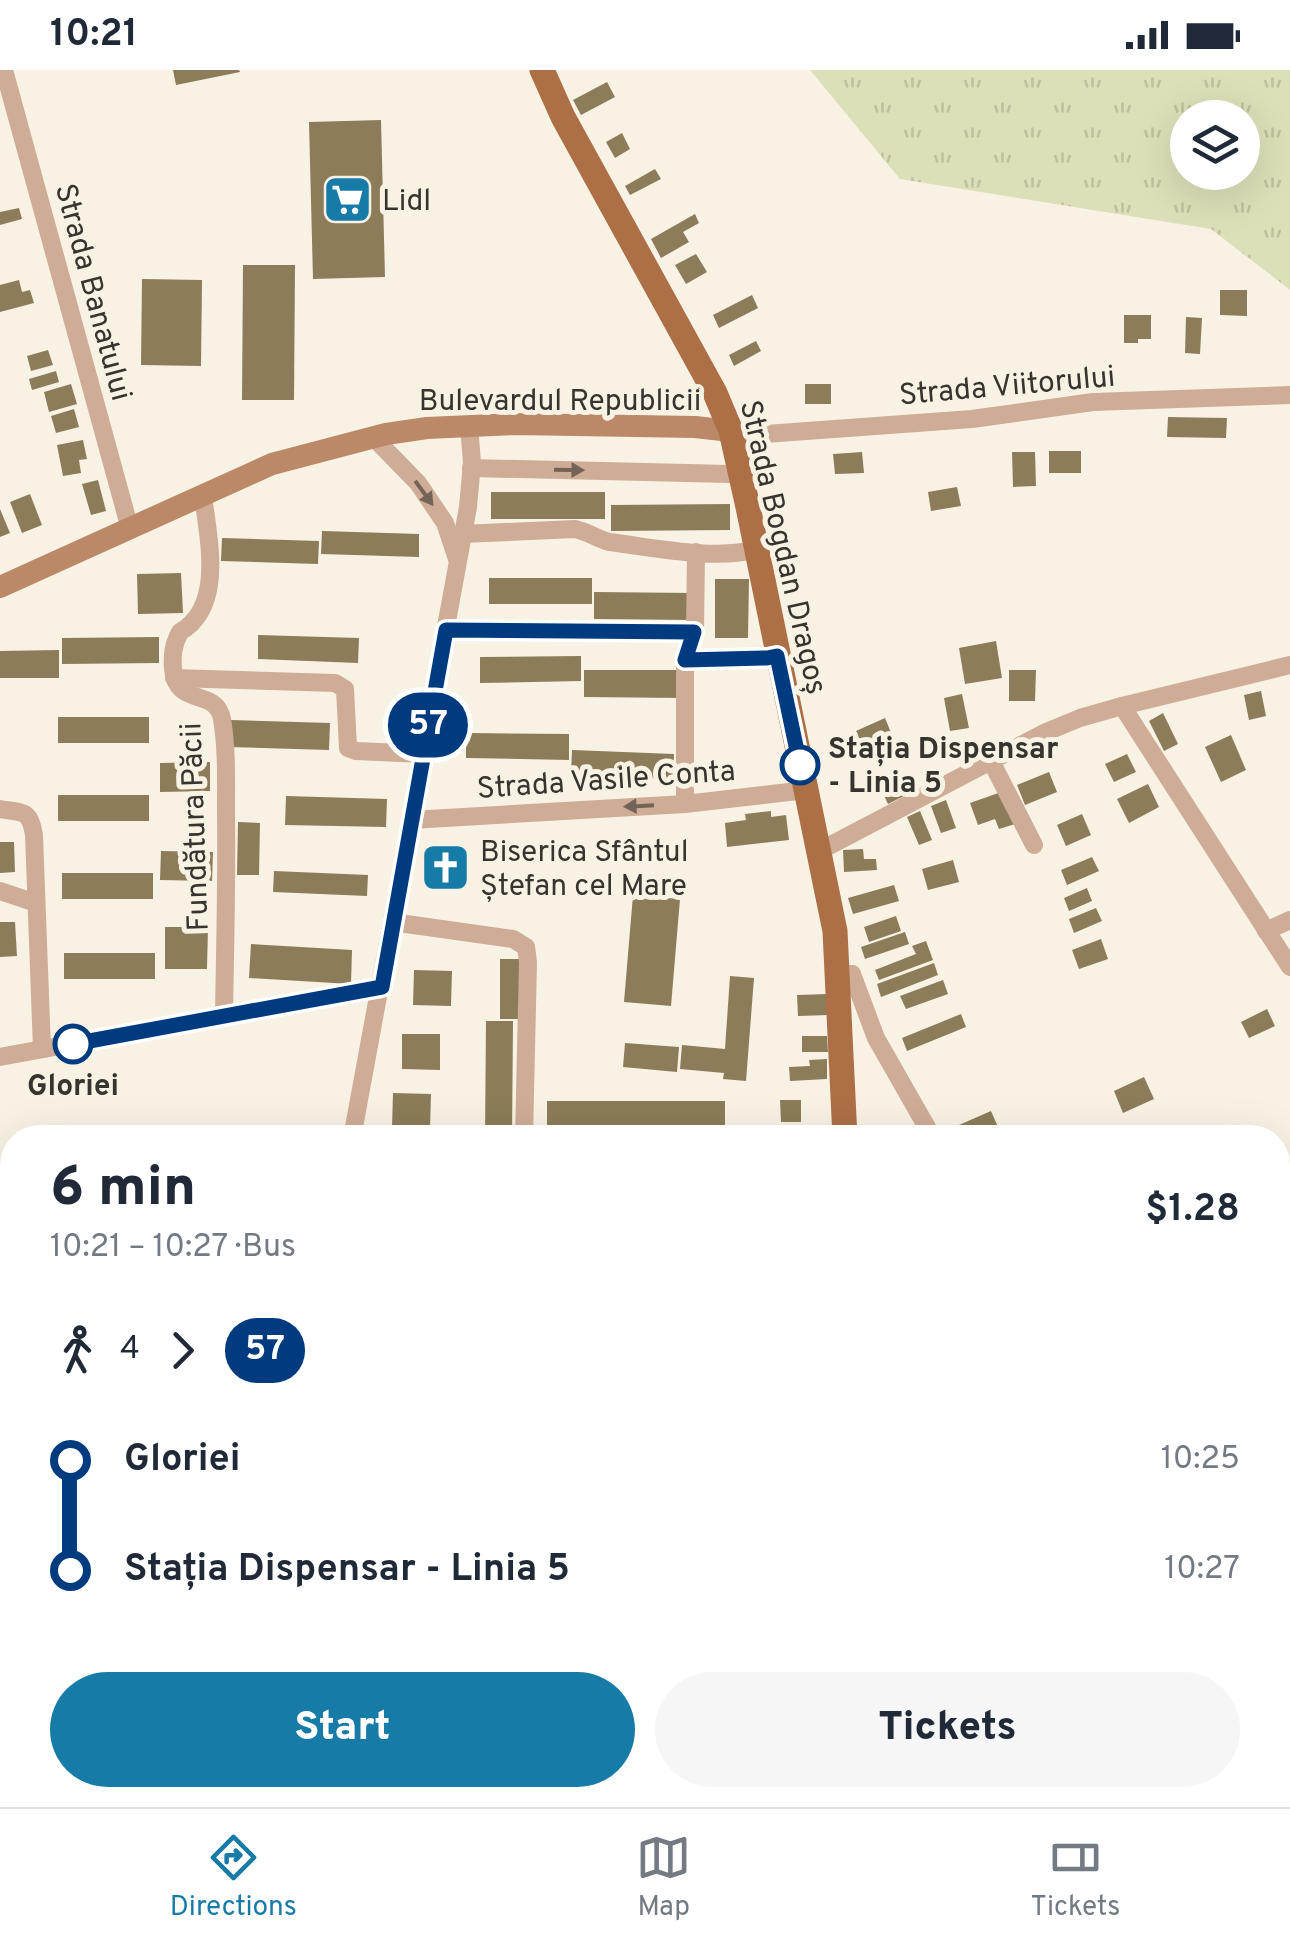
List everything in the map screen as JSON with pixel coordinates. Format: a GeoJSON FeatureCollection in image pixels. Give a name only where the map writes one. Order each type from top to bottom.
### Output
{"type":"FeatureCollection","features":[{"type":"Feature","properties":{"kind":"main road","name":"Strada Bogdan Dragoș"},"geometry":{"type":"LineString","coordinates":[[542,70],[563,117],[715,393],[730,432],[834,931],[844,1125]]}},
{"type":"Feature","properties":{"kind":"main road","name":"Bulevardul Republicii"},"geometry":{"type":"LineString","coordinates":[[0,587],[272,464],[373,438],[468,425],[695,426],[730,432]]}},
{"type":"Feature","properties":{"kind":"street","name":"Strada Banatului"},"geometry":{"type":"LineString","coordinates":[[4,70],[130,530]]}},
{"type":"Feature","properties":{"kind":"street","name":"Strada Viitorului"},"geometry":{"type":"LineString","coordinates":[[730,432],[752,435],[972,418],[1094,402],[1290,395]]}},
{"type":"Feature","properties":{"kind":"street"},"geometry":{"type":"LineString","coordinates":[[355,1125],[458,560],[471,468],[468,425]]}},
{"type":"Feature","properties":{"kind":"street"},"geometry":{"type":"LineString","coordinates":[[373,438],[418,483],[444,523],[458,560]]}},
{"type":"Feature","properties":{"kind":"street"},"geometry":{"type":"LineString","coordinates":[[471,468],[740,472]]}},
{"type":"Feature","properties":{"kind":"street","name":"Fundătura Păcii"},"geometry":{"type":"LineString","coordinates":[[203,495],[210,562],[208,590],[202,614],[180,632],[172,655],[178,688],[210,701],[219,709],[222,719],[227,846],[224,1017]]}},
{"type":"Feature","properties":{"kind":"street"},"geometry":{"type":"LineString","coordinates":[[462,534],[575,529],[609,542],[696,552],[756,550]]}},
{"type":"Feature","properties":{"kind":"street"},"geometry":{"type":"LineString","coordinates":[[684,804],[685,660],[694,632],[696,552]]}},
{"type":"Feature","properties":{"kind":"street"},"geometry":{"type":"LineString","coordinates":[[446,630],[694,632]]}},
{"type":"Feature","properties":{"kind":"street"},"geometry":{"type":"LineString","coordinates":[[685,660],[777,656]]}},
{"type":"Feature","properties":{"kind":"street"},"geometry":{"type":"LineString","coordinates":[[817,848],[829,846],[1080,718],[1290,665]]}},
{"type":"Feature","properties":{"kind":"street"},"geometry":{"type":"LineString","coordinates":[[174,678],[335,683],[345,689],[348,748],[423,754]]}},
{"type":"Feature","properties":{"kind":"street"},"geometry":{"type":"LineString","coordinates":[[1122,706],[1290,966]]}},
{"type":"Feature","properties":{"kind":"street"},"geometry":{"type":"LineString","coordinates":[[991,761],[1034,844]]}},
{"type":"Feature","properties":{"kind":"street","name":"Strada Vasile Conta"},"geometry":{"type":"LineString","coordinates":[[410,820],[684,804],[806,790]]}},
{"type":"Feature","properties":{"kind":"street"},"geometry":{"type":"LineString","coordinates":[[0,809],[27,814],[32,819],[42,1049]]}},
{"type":"Feature","properties":{"kind":"street"},"geometry":{"type":"LineString","coordinates":[[0,891],[36,902]]}},
{"type":"Feature","properties":{"kind":"street"},"geometry":{"type":"LineString","coordinates":[[1266,931],[1290,920]]}},
{"type":"Feature","properties":{"kind":"street"},"geometry":{"type":"LineString","coordinates":[[392,922],[513,939],[526,947],[524,1125]]}},
{"type":"Feature","properties":{"kind":"street"},"geometry":{"type":"LineString","coordinates":[[838,975],[852,974],[876,1038],[925,1125]]}},
{"type":"Feature","properties":{"kind":"street"},"geometry":{"type":"LineString","coordinates":[[0,1057],[382,987]]}},
{"type":"Feature","properties":{"kind":"green space"},"geometry":{"type":"Polygon","coordinates":[[[810,70],[1290,70],[1290,290],[1211,229],[900,179],[810,70]]]}},
{"type":"Feature","properties":{"kind":"building"},"geometry":{"type":"Polygon","coordinates":[[[173,70],[239,70],[240,72],[176,85],[173,70]]]}},
{"type":"Feature","properties":{"kind":"building"},"geometry":{"type":"Polygon","coordinates":[[[607,82],[615,97],[581,115],[573,100],[607,82]]]}},
{"type":"Feature","properties":{"kind":"building","name":"Lidl"},"geometry":{"type":"Polygon","coordinates":[[[381,120],[385,277],[313,279],[309,122],[381,120]]]}},
{"type":"Feature","properties":{"kind":"building"},"geometry":{"type":"Polygon","coordinates":[[[622,133],[630,149],[615,158],[606,142],[622,133]]]}},
{"type":"Feature","properties":{"kind":"building"},"geometry":{"type":"Polygon","coordinates":[[[655,169],[661,179],[630,195],[625,186],[655,169]]]}},
{"type":"Feature","properties":{"kind":"building"},"geometry":{"type":"Polygon","coordinates":[[[19,208],[22,219],[0,225],[0,212],[19,208]]]}},
{"type":"Feature","properties":{"kind":"building"},"geometry":{"type":"Polygon","coordinates":[[[695,214],[699,223],[683,232],[689,242],[661,258],[651,239],[695,214]]]}},
{"type":"Feature","properties":{"kind":"building"},"geometry":{"type":"Polygon","coordinates":[[[696,254],[707,272],[686,284],[675,265],[696,254]]]}},
{"type":"Feature","properties":{"kind":"building"},"geometry":{"type":"Polygon","coordinates":[[[243,265],[295,265],[294,400],[242,400],[243,265]]]}},
{"type":"Feature","properties":{"kind":"building"},"geometry":{"type":"Polygon","coordinates":[[[142,279],[202,280],[201,366],[141,365],[142,279]]]}},
{"type":"Feature","properties":{"kind":"building"},"geometry":{"type":"Polygon","coordinates":[[[19,280],[22,292],[30,290],[34,303],[0,312],[0,285],[19,280]]]}},
{"type":"Feature","properties":{"kind":"building"},"geometry":{"type":"Polygon","coordinates":[[[1220,290],[1247,290],[1247,316],[1220,315],[1220,290]]]}},
{"type":"Feature","properties":{"kind":"building"},"geometry":{"type":"Polygon","coordinates":[[[752,295],[758,308],[719,328],[713,315],[752,295]]]}},
{"type":"Feature","properties":{"kind":"building"},"geometry":{"type":"Polygon","coordinates":[[[1124,315],[1151,315],[1151,339],[1124,343],[1124,315]]]}},
{"type":"Feature","properties":{"kind":"building"},"geometry":{"type":"Polygon","coordinates":[[[1186,317],[1202,318],[1200,354],[1185,353],[1186,317]]]}},
{"type":"Feature","properties":{"kind":"building"},"geometry":{"type":"Polygon","coordinates":[[[756,341],[761,351],[734,366],[729,355],[756,341]]]}},
{"type":"Feature","properties":{"kind":"building"},"geometry":{"type":"Polygon","coordinates":[[[48,350],[53,365],[31,371],[27,356],[48,350]]]}},
{"type":"Feature","properties":{"kind":"building"},"geometry":{"type":"Polygon","coordinates":[[[56,371],[59,382],[32,390],[29,379],[56,371]]]}},
{"type":"Feature","properties":{"kind":"building"},"geometry":{"type":"Polygon","coordinates":[[[71,384],[77,404],[49,412],[44,392],[71,384]]]}},
{"type":"Feature","properties":{"kind":"building"},"geometry":{"type":"Polygon","coordinates":[[[805,384],[831,384],[831,404],[805,404],[805,384]]]}},
{"type":"Feature","properties":{"kind":"building"},"geometry":{"type":"Polygon","coordinates":[[[74,409],[79,427],[56,433],[51,416],[74,409]]]}},
{"type":"Feature","properties":{"kind":"building"},"geometry":{"type":"Polygon","coordinates":[[[1168,417],[1227,418],[1226,438],[1167,437],[1168,417]]]}},
{"type":"Feature","properties":{"kind":"building"},"geometry":{"type":"Polygon","coordinates":[[[83,440],[87,459],[79,460],[81,473],[63,476],[57,445],[83,440]]]}},
{"type":"Feature","properties":{"kind":"building"},"geometry":{"type":"Polygon","coordinates":[[[1049,451],[1081,451],[1081,473],[1049,473],[1049,451]]]}},
{"type":"Feature","properties":{"kind":"building"},"geometry":{"type":"Polygon","coordinates":[[[862,452],[864,473],[835,474],[833,454],[862,452]]]}},
{"type":"Feature","properties":{"kind":"building"},"geometry":{"type":"Polygon","coordinates":[[[1012,452],[1035,452],[1036,486],[1013,487],[1012,452]]]}},
{"type":"Feature","properties":{"kind":"building"},"geometry":{"type":"Polygon","coordinates":[[[98,480],[106,511],[91,515],[82,484],[98,480]]]}},
{"type":"Feature","properties":{"kind":"building"},"geometry":{"type":"Polygon","coordinates":[[[957,487],[961,506],[931,511],[928,492],[957,487]]]}},
{"type":"Feature","properties":{"kind":"building"},"geometry":{"type":"Polygon","coordinates":[[[491,492],[605,492],[605,519],[491,519],[491,492]]]}},
{"type":"Feature","properties":{"kind":"building"},"geometry":{"type":"Polygon","coordinates":[[[30,494],[42,525],[22,533],[10,502],[30,494]]]}},
{"type":"Feature","properties":{"kind":"building"},"geometry":{"type":"Polygon","coordinates":[[[730,504],[730,530],[611,531],[611,505],[730,504]]]}},
{"type":"Feature","properties":{"kind":"building"},"geometry":{"type":"Polygon","coordinates":[[[0,509],[10,533],[0,537],[0,509]]]}},
{"type":"Feature","properties":{"kind":"building"},"geometry":{"type":"Polygon","coordinates":[[[322,531],[419,534],[419,557],[321,554],[322,531]]]}},
{"type":"Feature","properties":{"kind":"building"},"geometry":{"type":"Polygon","coordinates":[[[222,538],[319,541],[318,564],[221,561],[222,538]]]}},
{"type":"Feature","properties":{"kind":"building"},"geometry":{"type":"Polygon","coordinates":[[[181,573],[183,613],[138,614],[137,574],[181,573]]]}},
{"type":"Feature","properties":{"kind":"building"},"geometry":{"type":"Polygon","coordinates":[[[489,578],[592,578],[592,604],[489,604],[489,578]]]}},
{"type":"Feature","properties":{"kind":"building"},"geometry":{"type":"Polygon","coordinates":[[[715,579],[749,579],[748,638],[715,638],[715,579]]]}},
{"type":"Feature","properties":{"kind":"building"},"geometry":{"type":"Polygon","coordinates":[[[594,592],[693,593],[693,620],[594,619],[594,592]]]}},
{"type":"Feature","properties":{"kind":"building"},"geometry":{"type":"Polygon","coordinates":[[[258,635],[359,638],[358,663],[258,659],[258,635]]]}},
{"type":"Feature","properties":{"kind":"building"},"geometry":{"type":"Polygon","coordinates":[[[159,637],[159,663],[62,664],[62,638],[159,637]]]}},
{"type":"Feature","properties":{"kind":"building"},"geometry":{"type":"Polygon","coordinates":[[[996,641],[1002,678],[965,684],[959,648],[996,641]]]}},
{"type":"Feature","properties":{"kind":"building"},"geometry":{"type":"Polygon","coordinates":[[[59,650],[59,678],[0,678],[0,651],[59,650]]]}},
{"type":"Feature","properties":{"kind":"building"},"geometry":{"type":"Polygon","coordinates":[[[581,656],[581,681],[480,683],[480,657],[581,656]]]}},
{"type":"Feature","properties":{"kind":"building"},"geometry":{"type":"Polygon","coordinates":[[[584,670],[684,670],[684,698],[584,697],[584,670]]]}},
{"type":"Feature","properties":{"kind":"building"},"geometry":{"type":"Polygon","coordinates":[[[1009,670],[1036,670],[1035,701],[1009,701],[1009,670]]]}},
{"type":"Feature","properties":{"kind":"building"},"geometry":{"type":"Polygon","coordinates":[[[1261,691],[1266,716],[1249,720],[1244,695],[1261,691]]]}},
{"type":"Feature","properties":{"kind":"building"},"geometry":{"type":"Polygon","coordinates":[[[962,694],[969,728],[950,731],[944,698],[962,694]]]}},
{"type":"Feature","properties":{"kind":"building"},"geometry":{"type":"Polygon","coordinates":[[[1163,713],[1178,744],[1164,751],[1149,721],[1163,713]]]}},
{"type":"Feature","properties":{"kind":"building"},"geometry":{"type":"Polygon","coordinates":[[[58,717],[149,717],[149,743],[58,743],[58,717]]]}},
{"type":"Feature","properties":{"kind":"building"},"geometry":{"type":"Polygon","coordinates":[[[885,718],[892,735],[863,747],[856,731],[885,718]]]}},
{"type":"Feature","properties":{"kind":"building"},"geometry":{"type":"Polygon","coordinates":[[[230,720],[330,723],[329,750],[229,747],[230,720]]]}},
{"type":"Feature","properties":{"kind":"building"},"geometry":{"type":"Polygon","coordinates":[[[466,733],[569,734],[569,760],[466,758],[466,733]]]}},
{"type":"Feature","properties":{"kind":"building"},"geometry":{"type":"Polygon","coordinates":[[[1231,735],[1246,770],[1221,782],[1205,747],[1231,735]]]}},
{"type":"Feature","properties":{"kind":"building"},"geometry":{"type":"Polygon","coordinates":[[[572,750],[674,754],[673,779],[571,776],[572,750]]]}},
{"type":"Feature","properties":{"kind":"building"},"geometry":{"type":"Polygon","coordinates":[[[1127,754],[1136,772],[1114,782],[1105,764],[1127,754]]]}},
{"type":"Feature","properties":{"kind":"building"},"geometry":{"type":"Polygon","coordinates":[[[210,762],[210,791],[160,792],[160,763],[210,762]]]}},
{"type":"Feature","properties":{"kind":"building"},"geometry":{"type":"Polygon","coordinates":[[[1049,772],[1057,792],[1025,805],[1017,785],[1049,772]]]}},
{"type":"Feature","properties":{"kind":"building"},"geometry":{"type":"Polygon","coordinates":[[[908,773],[916,790],[888,804],[880,787],[908,773]]]}},
{"type":"Feature","properties":{"kind":"building"},"geometry":{"type":"Polygon","coordinates":[[[1148,784],[1159,807],[1129,823],[1117,799],[1148,784]]]}},
{"type":"Feature","properties":{"kind":"building"},"geometry":{"type":"Polygon","coordinates":[[[1004,791],[1015,824],[999,829],[995,819],[978,825],[970,803],[1004,791]]]}},
{"type":"Feature","properties":{"kind":"building"},"geometry":{"type":"Polygon","coordinates":[[[58,795],[149,795],[149,821],[58,821],[58,795]]]}},
{"type":"Feature","properties":{"kind":"building"},"geometry":{"type":"Polygon","coordinates":[[[286,796],[387,799],[386,827],[285,825],[286,796]]]}},
{"type":"Feature","properties":{"kind":"building"},"geometry":{"type":"Polygon","coordinates":[[[946,800],[956,828],[941,833],[931,806],[946,800]]]}},
{"type":"Feature","properties":{"kind":"building"},"geometry":{"type":"Polygon","coordinates":[[[771,811],[771,817],[786,815],[789,840],[727,847],[725,823],[746,820],[745,814],[771,811]]]}},
{"type":"Feature","properties":{"kind":"building"},"geometry":{"type":"Polygon","coordinates":[[[920,811],[932,840],[919,845],[907,817],[920,811]]]}},
{"type":"Feature","properties":{"kind":"building"},"geometry":{"type":"Polygon","coordinates":[[[1082,814],[1091,835],[1066,846],[1057,825],[1082,814]]]}},
{"type":"Feature","properties":{"kind":"building"},"geometry":{"type":"Polygon","coordinates":[[[238,822],[260,823],[259,875],[237,875],[238,822]]]}},
{"type":"Feature","properties":{"kind":"building"},"geometry":{"type":"Polygon","coordinates":[[[0,842],[14,842],[15,872],[0,873],[0,842]]]}},
{"type":"Feature","properties":{"kind":"building"},"geometry":{"type":"Polygon","coordinates":[[[863,849],[864,859],[876,859],[877,870],[844,872],[843,850],[863,849]]]}},
{"type":"Feature","properties":{"kind":"building"},"geometry":{"type":"Polygon","coordinates":[[[161,851],[213,852],[212,881],[160,880],[161,851]]]}},
{"type":"Feature","properties":{"kind":"building"},"geometry":{"type":"Polygon","coordinates":[[[1092,857],[1099,871],[1067,885],[1061,870],[1092,857]]]}},
{"type":"Feature","properties":{"kind":"building"},"geometry":{"type":"Polygon","coordinates":[[[953,860],[959,882],[928,890],[922,869],[953,860]]]}},
{"type":"Feature","properties":{"kind":"building"},"geometry":{"type":"Polygon","coordinates":[[[274,871],[368,875],[367,896],[273,892],[274,871]]]}},
{"type":"Feature","properties":{"kind":"building"},"geometry":{"type":"Polygon","coordinates":[[[62,873],[153,873],[153,899],[62,899],[62,873]]]}},
{"type":"Feature","properties":{"kind":"building"},"geometry":{"type":"Polygon","coordinates":[[[894,885],[899,901],[853,914],[848,898],[894,885]]]}},
{"type":"Feature","properties":{"kind":"building"},"geometry":{"type":"Polygon","coordinates":[[[1087,888],[1092,901],[1069,911],[1064,898],[1087,888]]]}},
{"type":"Feature","properties":{"kind":"building"},"geometry":{"type":"Polygon","coordinates":[[[633,895],[680,899],[671,1006],[624,1002],[633,895]]]}},
{"type":"Feature","properties":{"kind":"building"},"geometry":{"type":"Polygon","coordinates":[[[1096,908],[1102,921],[1074,933],[1069,919],[1096,908]]]}},
{"type":"Feature","properties":{"kind":"building"},"geometry":{"type":"Polygon","coordinates":[[[896,916],[901,931],[869,942],[864,927],[896,916]]]}},
{"type":"Feature","properties":{"kind":"building"},"geometry":{"type":"Polygon","coordinates":[[[0,922],[15,922],[17,956],[0,957],[0,922]]]}},
{"type":"Feature","properties":{"kind":"building"},"geometry":{"type":"Polygon","coordinates":[[[165,927],[208,927],[207,969],[165,969],[165,927]]]}},
{"type":"Feature","properties":{"kind":"building"},"geometry":{"type":"Polygon","coordinates":[[[905,932],[909,944],[865,959],[861,947],[905,932]]]}},
{"type":"Feature","properties":{"kind":"building"},"geometry":{"type":"Polygon","coordinates":[[[1101,939],[1108,959],[1079,969],[1072,950],[1101,939]]]}},
{"type":"Feature","properties":{"kind":"building"},"geometry":{"type":"Polygon","coordinates":[[[926,941],[933,960],[879,980],[875,970],[916,954],[912,946],[926,941]]]}},
{"type":"Feature","properties":{"kind":"building"},"geometry":{"type":"Polygon","coordinates":[[[251,944],[352,950],[351,984],[249,978],[251,944]]]}},
{"type":"Feature","properties":{"kind":"building"},"geometry":{"type":"Polygon","coordinates":[[[64,953],[155,953],[155,979],[64,979],[64,953]]]}},
{"type":"Feature","properties":{"kind":"building"},"geometry":{"type":"Polygon","coordinates":[[[500,959],[526,959],[526,1019],[500,1019],[500,959]]]}},
{"type":"Feature","properties":{"kind":"building"},"geometry":{"type":"Polygon","coordinates":[[[934,963],[938,975],[881,997],[877,984],[934,963]]]}},
{"type":"Feature","properties":{"kind":"building"},"geometry":{"type":"Polygon","coordinates":[[[414,970],[452,971],[451,1006],[413,1005],[414,970]]]}},
{"type":"Feature","properties":{"kind":"building"},"geometry":{"type":"Polygon","coordinates":[[[730,976],[754,978],[746,1081],[723,1079],[724,1073],[680,1069],[682,1045],[725,1049],[730,976]]]}},
{"type":"Feature","properties":{"kind":"building"},"geometry":{"type":"Polygon","coordinates":[[[943,980],[948,994],[906,1009],[900,996],[943,980]]]}},
{"type":"Feature","properties":{"kind":"building"},"geometry":{"type":"Polygon","coordinates":[[[828,994],[829,1015],[798,1016],[797,995],[828,994]]]}},
{"type":"Feature","properties":{"kind":"building"},"geometry":{"type":"Polygon","coordinates":[[[1267,1009],[1275,1026],[1249,1038],[1241,1022],[1267,1009]]]}},
{"type":"Feature","properties":{"kind":"building"},"geometry":{"type":"Polygon","coordinates":[[[961,1014],[966,1027],[907,1051],[902,1038],[961,1014]]]}},
{"type":"Feature","properties":{"kind":"building"},"geometry":{"type":"Polygon","coordinates":[[[486,1021],[513,1021],[512,1125],[485,1125],[486,1021]]]}},
{"type":"Feature","properties":{"kind":"building"},"geometry":{"type":"Polygon","coordinates":[[[402,1034],[440,1034],[440,1070],[402,1069],[402,1034]]]}},
{"type":"Feature","properties":{"kind":"building"},"geometry":{"type":"Polygon","coordinates":[[[802,1036],[827,1036],[828,1052],[802,1052],[802,1036]]]}},
{"type":"Feature","properties":{"kind":"building"},"geometry":{"type":"Polygon","coordinates":[[[625,1043],[679,1047],[677,1072],[623,1067],[625,1043]]]}},
{"type":"Feature","properties":{"kind":"building"},"geometry":{"type":"Polygon","coordinates":[[[827,1059],[827,1079],[790,1081],[789,1067],[810,1066],[809,1060],[827,1059]]]}},
{"type":"Feature","properties":{"kind":"building"},"geometry":{"type":"Polygon","coordinates":[[[1144,1077],[1154,1099],[1123,1113],[1114,1091],[1144,1077]]]}},
{"type":"Feature","properties":{"kind":"building"},"geometry":{"type":"Polygon","coordinates":[[[393,1093],[431,1094],[430,1125],[392,1125],[393,1093]]]}},
{"type":"Feature","properties":{"kind":"building"},"geometry":{"type":"Polygon","coordinates":[[[780,1100],[801,1100],[801,1122],[781,1122],[780,1100]]]}},
{"type":"Feature","properties":{"kind":"building"},"geometry":{"type":"Polygon","coordinates":[[[547,1101],[725,1101],[725,1125],[547,1125],[547,1101]]]}},
{"type":"Feature","properties":{"kind":"building"},"geometry":{"type":"Polygon","coordinates":[[[991,1111],[997,1125],[959,1125],[991,1111]]]}},
{"type":"Feature","properties":{"kind":"bus line","name":"57"},"geometry":{"type":"LineString","coordinates":[[73,1044],[382,987],[446,630],[694,632],[685,660],[777,656],[800,765]]}},
{"type":"Feature","properties":{"kind":"place","name":"Lidl"},"geometry":{"type":"Point","coordinates":[347,200]}},
{"type":"Feature","properties":{"kind":"place","name":"Stația Dispensar - Linia 5"},"geometry":{"type":"Point","coordinates":[800,765]}},
{"type":"Feature","properties":{"kind":"place","name":"Biserica Sfântul Ștefan cel Mare"},"geometry":{"type":"Point","coordinates":[445,868]}},
{"type":"Feature","properties":{"kind":"place","name":"Gloriei"},"geometry":{"type":"Point","coordinates":[73,1044]}}]}
